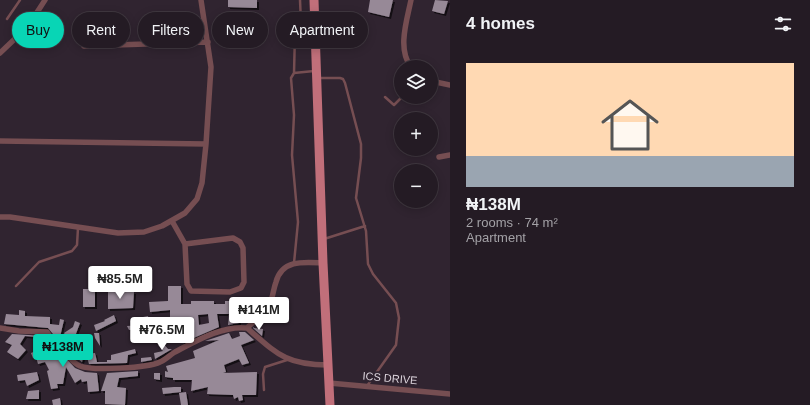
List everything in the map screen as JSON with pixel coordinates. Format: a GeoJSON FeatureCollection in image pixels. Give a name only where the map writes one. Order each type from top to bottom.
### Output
{"type":"FeatureCollection","features":[{"type":"Feature","properties":{"kind":"main road"},"geometry":{"type":"LineString","coordinates":[[314,0],[322,240],[330,405]]}},
{"type":"Feature","properties":{"kind":"street"},"geometry":{"type":"LineString","coordinates":[[0,53],[14,41],[34,18],[45,0]]}},
{"type":"Feature","properties":{"kind":"street"},"geometry":{"type":"LineString","coordinates":[[0,217],[10,217],[118,233],[144,232],[162,226],[185,213],[197,199],[202,183],[206,144],[211,67],[201,0]]}},
{"type":"Feature","properties":{"kind":"street"},"geometry":{"type":"LineString","coordinates":[[408,60],[405,52],[404,36],[411,0]]}},
{"type":"Feature","properties":{"kind":"street"},"geometry":{"type":"LineString","coordinates":[[130,45],[208,42]]}},
{"type":"Feature","properties":{"kind":"street"},"geometry":{"type":"LineString","coordinates":[[438,82],[450,85]]}},
{"type":"Feature","properties":{"kind":"street"},"geometry":{"type":"LineString","coordinates":[[0,141],[206,144]]}},
{"type":"Feature","properties":{"kind":"street"},"geometry":{"type":"LineString","coordinates":[[438,157],[450,155]]}},
{"type":"Feature","properties":{"kind":"street"},"geometry":{"type":"LineString","coordinates":[[172,220],[185,244],[187,284],[191,291],[230,292],[241,288],[244,282],[244,254],[240,242],[233,238],[185,244]]}},
{"type":"Feature","properties":{"kind":"street"},"geometry":{"type":"LineString","coordinates":[[247,328],[268,307],[274,296],[276,281],[282,269],[294,263],[323,263]]}},
{"type":"Feature","properties":{"kind":"street"},"geometry":{"type":"LineString","coordinates":[[0,328],[19,331],[47,332],[50,337],[59,341],[61,347],[74,362],[81,367],[114,369],[159,363],[174,353],[229,328],[247,328],[288,360],[311,365],[328,365]]}},
{"type":"Feature","properties":{"kind":"street","name":"ICS DRIVE"},"geometry":{"type":"LineString","coordinates":[[329,383],[450,394]]}},
{"type":"Feature","properties":{"kind":"lane"},"geometry":{"type":"LineString","coordinates":[[7,19],[20,0]]}},
{"type":"Feature","properties":{"kind":"lane"},"geometry":{"type":"LineString","coordinates":[[294,263],[298,222],[292,155],[294,115],[291,78],[294,73],[295,33],[301,23],[300,0]]}},
{"type":"Feature","properties":{"kind":"lane"},"geometry":{"type":"LineString","coordinates":[[294,73],[317,74],[340,78],[345,83],[361,144],[361,158],[356,198],[365,226],[370,270],[396,303],[400,327],[396,345],[367,386]]}},
{"type":"Feature","properties":{"kind":"lane"},"geometry":{"type":"LineString","coordinates":[[385,97],[394,105],[395,104]]}},
{"type":"Feature","properties":{"kind":"lane"},"geometry":{"type":"LineString","coordinates":[[322,240],[365,226]]}},
{"type":"Feature","properties":{"kind":"lane"},"geometry":{"type":"LineString","coordinates":[[16,286],[39,262],[72,251],[77,245],[78,228]]}},
{"type":"Feature","properties":{"kind":"lane"},"geometry":{"type":"LineString","coordinates":[[264,390],[263,374],[265,367],[288,360]]}},
{"type":"Feature","properties":{"kind":"building"},"geometry":{"type":"Polygon","coordinates":[[[228,0],[257,0],[257,8],[228,7],[228,0]]]}},
{"type":"Feature","properties":{"kind":"building"},"geometry":{"type":"Polygon","coordinates":[[[370,0],[393,0],[389,17],[368,12],[370,0]]]}},
{"type":"Feature","properties":{"kind":"building"},"geometry":{"type":"Polygon","coordinates":[[[435,0],[448,1],[444,14],[432,11],[435,0]]]}},
{"type":"Feature","properties":{"kind":"building"},"geometry":{"type":"Polygon","coordinates":[[[168,286],[181,286],[181,304],[191,304],[191,301],[214,301],[214,304],[225,304],[225,301],[249,301],[260,302],[260,310],[249,311],[249,314],[239,314],[239,323],[228,325],[229,314],[217,314],[219,327],[182,343],[181,330],[168,330],[170,336],[165,337],[164,328],[159,328],[159,322],[170,322],[170,310],[150,312],[149,302],[168,301],[168,286]],[[208,314],[198,315],[199,325],[209,323],[208,314]]]}},
{"type":"Feature","properties":{"kind":"building"},"geometry":{"type":"Polygon","coordinates":[[[83,289],[95,289],[95,307],[83,307],[83,289]]]}},
{"type":"Feature","properties":{"kind":"building"},"geometry":{"type":"Polygon","coordinates":[[[119,290],[134,292],[133,308],[108,309],[108,291],[119,290]]]}},
{"type":"Feature","properties":{"kind":"building"},"geometry":{"type":"Polygon","coordinates":[[[19,310],[25,311],[25,316],[50,317],[50,324],[59,325],[60,319],[64,320],[60,337],[53,334],[48,328],[4,324],[6,314],[19,315],[19,310]]]}},
{"type":"Feature","properties":{"kind":"building"},"geometry":{"type":"Polygon","coordinates":[[[114,315],[116,321],[96,331],[94,325],[105,321],[104,320],[114,315]]]}},
{"type":"Feature","properties":{"kind":"building"},"geometry":{"type":"Polygon","coordinates":[[[148,316],[151,337],[149,338],[143,317],[148,316]]]}},
{"type":"Feature","properties":{"kind":"building"},"geometry":{"type":"Polygon","coordinates":[[[75,321],[80,323],[74,339],[85,351],[82,362],[74,356],[66,346],[70,343],[64,333],[73,327],[75,321]]]}},
{"type":"Feature","properties":{"kind":"building"},"geometry":{"type":"Polygon","coordinates":[[[142,325],[144,329],[129,330],[127,326],[142,325]]]}},
{"type":"Feature","properties":{"kind":"building"},"geometry":{"type":"Polygon","coordinates":[[[253,328],[263,329],[262,336],[253,328]]]}},
{"type":"Feature","properties":{"kind":"building"},"geometry":{"type":"Polygon","coordinates":[[[239,332],[245,332],[254,340],[241,345],[249,363],[242,365],[239,359],[224,365],[226,372],[223,373],[257,372],[256,395],[242,395],[243,400],[239,401],[238,397],[234,399],[233,395],[207,394],[208,387],[191,391],[192,380],[173,380],[173,378],[165,377],[165,371],[168,372],[166,366],[195,358],[193,351],[219,340],[205,341],[229,333],[232,339],[240,336],[239,332]]]}},
{"type":"Feature","properties":{"kind":"building"},"geometry":{"type":"Polygon","coordinates":[[[94,333],[99,333],[100,346],[95,338],[94,333]]]}},
{"type":"Feature","properties":{"kind":"building"},"geometry":{"type":"Polygon","coordinates":[[[12,334],[45,336],[48,340],[35,340],[35,337],[25,336],[20,344],[26,350],[18,359],[7,352],[12,345],[5,342],[12,334]]]}},
{"type":"Feature","properties":{"kind":"building"},"geometry":{"type":"Polygon","coordinates":[[[48,341],[56,344],[57,353],[59,351],[75,368],[85,372],[97,373],[99,391],[88,392],[87,381],[82,382],[81,379],[75,383],[66,367],[63,384],[57,384],[58,388],[51,389],[47,371],[49,370],[45,362],[38,364],[36,357],[33,358],[31,353],[41,349],[40,347],[48,341]]]}},
{"type":"Feature","properties":{"kind":"building"},"geometry":{"type":"Polygon","coordinates":[[[162,342],[168,349],[172,349],[155,359],[154,353],[163,351],[158,345],[162,342]]]}},
{"type":"Feature","properties":{"kind":"building"},"geometry":{"type":"Polygon","coordinates":[[[135,349],[136,353],[128,355],[127,363],[89,364],[86,354],[95,353],[97,362],[107,362],[107,360],[111,360],[111,355],[135,349]]]}},
{"type":"Feature","properties":{"kind":"building"},"geometry":{"type":"Polygon","coordinates":[[[151,357],[152,360],[141,362],[141,358],[151,357]]]}},
{"type":"Feature","properties":{"kind":"building"},"geometry":{"type":"Polygon","coordinates":[[[138,371],[138,376],[119,378],[117,387],[126,388],[125,405],[105,404],[105,391],[101,391],[107,373],[138,371]]]}},
{"type":"Feature","properties":{"kind":"building"},"geometry":{"type":"Polygon","coordinates":[[[37,372],[39,380],[27,386],[25,380],[18,381],[17,375],[37,372]]]}},
{"type":"Feature","properties":{"kind":"building"},"geometry":{"type":"Polygon","coordinates":[[[154,373],[160,373],[160,380],[154,379],[154,373]]]}},
{"type":"Feature","properties":{"kind":"building"},"geometry":{"type":"Polygon","coordinates":[[[181,387],[181,392],[163,394],[162,388],[181,387]]]}},
{"type":"Feature","properties":{"kind":"building"},"geometry":{"type":"Polygon","coordinates":[[[39,390],[39,399],[26,399],[28,391],[39,390]]]}},
{"type":"Feature","properties":{"kind":"building"},"geometry":{"type":"Polygon","coordinates":[[[186,392],[188,405],[181,405],[179,393],[186,392]]]}},
{"type":"Feature","properties":{"kind":"building"},"geometry":{"type":"Polygon","coordinates":[[[60,398],[61,405],[53,405],[52,400],[60,398]]]}}]}
